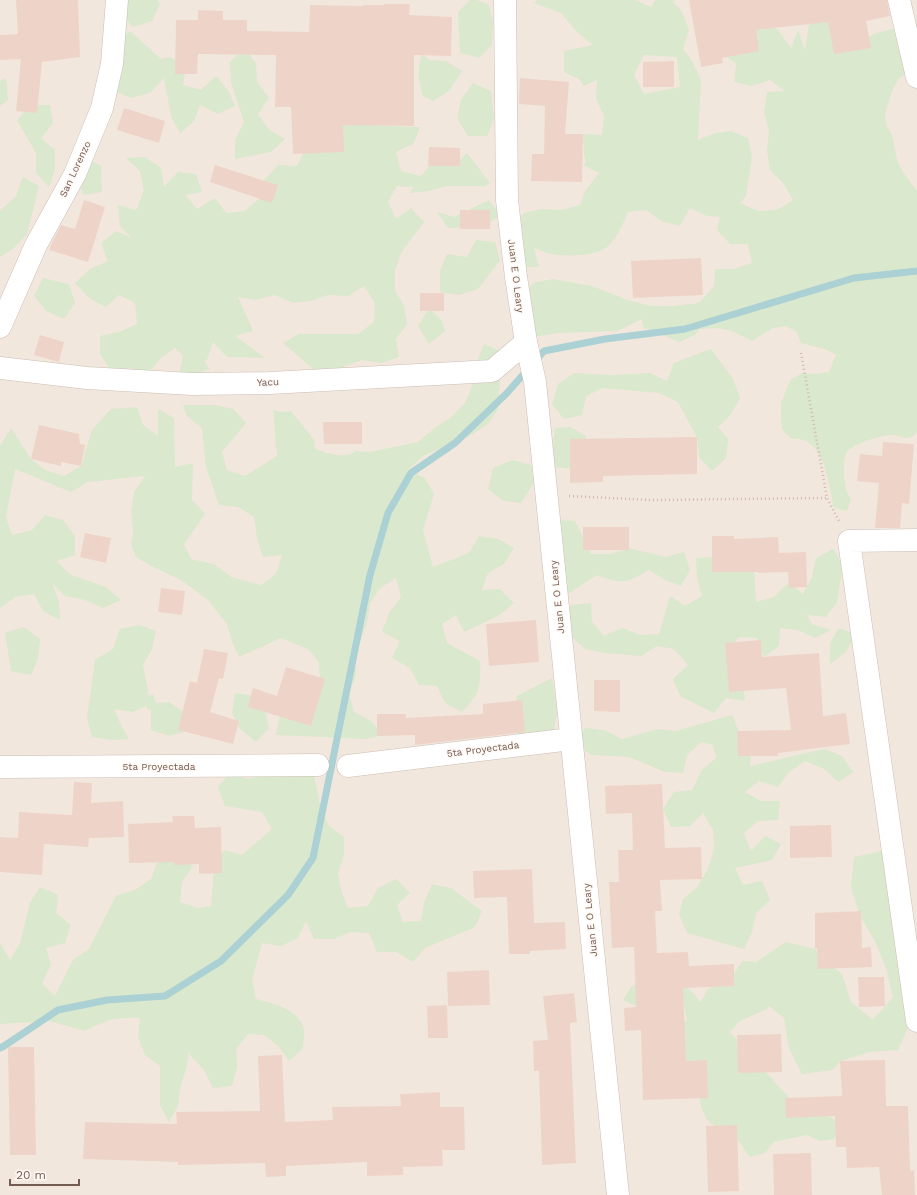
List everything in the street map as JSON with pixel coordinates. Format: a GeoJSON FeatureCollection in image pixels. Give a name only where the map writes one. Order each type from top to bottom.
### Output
{"type":"FeatureCollection","features":[{"type":"Feature","properties":{"kind":"street","name":"San Lorenzo"},"geometry":{"type":"LineString","coordinates":[[0,327],[36,245],[75,174],[102,108],[112,64],[117,0]]}},
{"type":"Feature","properties":{"kind":"street","name":"Juan E O Leary"},"geometry":{"type":"LineString","coordinates":[[505,0],[507,200],[516,277],[527,348],[535,382],[618,1195]]}},
{"type":"Feature","properties":{"kind":"street"},"geometry":{"type":"LineString","coordinates":[[899,0],[917,77]]}},
{"type":"Feature","properties":{"kind":"street","name":"Yacu"},"geometry":{"type":"LineString","coordinates":[[0,368],[87,378],[192,384],[270,383],[492,371],[527,348]]}},
{"type":"Feature","properties":{"kind":"street"},"geometry":{"type":"LineString","coordinates":[[917,540],[849,541],[917,1017]]}},
{"type":"Feature","properties":{"kind":"street","name":"5ta Proyectada"},"geometry":{"type":"LineString","coordinates":[[348,766],[571,739]]}},
{"type":"Feature","properties":{"kind":"street","name":"5ta Proyectada"},"geometry":{"type":"LineString","coordinates":[[0,767],[318,765]]}},
{"type":"Feature","properties":{"kind":"path"},"geometry":{"type":"LineString","coordinates":[[801,353],[827,498],[849,541]]}},
{"type":"Feature","properties":{"kind":"path"},"geometry":{"type":"LineString","coordinates":[[546,495],[650,500],[827,498]]}},
{"type":"Feature","properties":{"kind":"shaded area"},"geometry":{"type":"Polygon","coordinates":[[[0,0],[917,0],[917,1195],[0,1195],[0,0]]]}},
{"type":"Feature","properties":{"kind":"green space"},"geometry":{"type":"Polygon","coordinates":[[[119,0],[157,0],[160,4],[152,21],[133,27],[119,13],[119,0]]]}},
{"type":"Feature","properties":{"kind":"green space"},"geometry":{"type":"Polygon","coordinates":[[[470,0],[477,0],[489,5],[493,22],[492,45],[479,58],[460,53],[458,12],[470,0]]]}},
{"type":"Feature","properties":{"kind":"green space"},"geometry":{"type":"Polygon","coordinates":[[[537,0],[635,0],[651,7],[655,0],[674,0],[673,2],[681,10],[689,30],[683,49],[692,61],[701,80],[698,140],[716,133],[731,131],[748,138],[752,157],[746,196],[740,203],[758,211],[777,210],[793,200],[784,184],[770,170],[767,151],[769,131],[764,112],[767,92],[785,91],[770,80],[751,86],[734,82],[736,63],[729,59],[726,54],[750,12],[769,18],[791,48],[798,30],[805,50],[809,24],[819,18],[831,22],[863,41],[874,34],[899,27],[910,72],[899,78],[893,89],[885,113],[886,125],[892,135],[897,160],[903,172],[917,191],[917,432],[913,436],[907,438],[893,435],[879,437],[860,443],[847,452],[844,460],[844,476],[847,493],[851,500],[847,511],[834,508],[825,469],[822,459],[817,451],[811,444],[803,440],[790,438],[782,429],[781,403],[791,379],[803,373],[816,374],[829,372],[836,355],[825,349],[801,343],[796,331],[785,326],[773,328],[752,341],[727,330],[715,328],[700,329],[695,335],[679,342],[643,327],[642,319],[617,331],[559,333],[540,336],[522,334],[521,298],[533,283],[553,279],[592,286],[628,300],[651,306],[673,306],[699,303],[714,286],[715,269],[734,269],[752,263],[748,244],[730,244],[717,230],[720,217],[707,216],[690,208],[680,226],[661,221],[646,210],[628,212],[618,234],[605,249],[582,255],[558,255],[550,254],[534,248],[539,267],[520,267],[514,228],[524,213],[542,209],[562,210],[580,205],[585,191],[599,173],[583,165],[586,162],[584,155],[583,134],[602,135],[604,116],[596,99],[597,80],[584,86],[579,79],[564,72],[564,51],[593,45],[575,30],[561,13],[534,3],[537,0]],[[644,55],[634,75],[644,94],[680,87],[677,57],[644,55]]]}},
{"type":"Feature","properties":{"kind":"green space"},"geometry":{"type":"Polygon","coordinates":[[[131,32],[161,59],[170,57],[186,67],[183,85],[201,90],[216,76],[229,92],[235,106],[218,114],[200,105],[194,121],[180,133],[171,116],[164,78],[151,92],[132,98],[113,91],[112,35],[131,32]]]}},
{"type":"Feature","properties":{"kind":"green space"},"geometry":{"type":"Polygon","coordinates":[[[244,48],[256,63],[257,82],[269,98],[258,114],[269,130],[285,139],[271,152],[235,159],[235,140],[244,122],[231,82],[230,62],[244,48]]]}},
{"type":"Feature","properties":{"kind":"green space"},"geometry":{"type":"Polygon","coordinates":[[[422,54],[429,60],[446,61],[462,71],[449,91],[433,101],[423,96],[420,85],[419,65],[422,54]]]}},
{"type":"Feature","properties":{"kind":"green space"},"geometry":{"type":"Polygon","coordinates":[[[6,78],[8,100],[0,106],[0,81],[6,78]]]}},
{"type":"Feature","properties":{"kind":"green space"},"geometry":{"type":"Polygon","coordinates":[[[473,83],[491,91],[494,119],[487,136],[468,136],[457,118],[461,100],[473,83]]]}},
{"type":"Feature","properties":{"kind":"green space"},"geometry":{"type":"Polygon","coordinates":[[[31,105],[50,105],[53,123],[41,138],[55,150],[55,169],[49,187],[36,173],[36,153],[17,120],[31,105]]]}},
{"type":"Feature","properties":{"kind":"green space"},"geometry":{"type":"Polygon","coordinates":[[[346,115],[362,124],[420,127],[413,144],[396,152],[401,171],[421,176],[434,161],[453,166],[467,153],[490,183],[485,186],[447,186],[428,191],[410,193],[413,187],[397,186],[388,202],[396,219],[411,208],[424,222],[401,253],[395,271],[395,290],[404,306],[407,324],[396,339],[399,357],[381,363],[362,360],[345,366],[330,376],[313,369],[283,343],[299,334],[358,334],[374,322],[375,303],[364,286],[348,296],[328,295],[311,301],[293,303],[275,295],[256,300],[238,297],[253,331],[235,336],[265,358],[227,357],[213,342],[207,360],[204,361],[210,369],[178,379],[183,356],[175,348],[160,359],[148,373],[130,368],[111,371],[100,354],[100,336],[119,332],[137,324],[135,303],[119,295],[106,307],[89,298],[75,283],[90,269],[108,261],[101,243],[116,231],[132,238],[120,226],[118,205],[136,210],[144,191],[140,171],[126,158],[145,157],[161,168],[164,187],[178,172],[196,174],[202,192],[185,195],[197,209],[215,198],[226,213],[245,211],[260,198],[265,179],[278,165],[297,166],[306,148],[346,115]]]}},
{"type":"Feature","properties":{"kind":"green space"},"geometry":{"type":"Polygon","coordinates":[[[84,157],[101,166],[102,192],[84,195],[75,176],[84,157]]]}},
{"type":"Feature","properties":{"kind":"green space"},"geometry":{"type":"Polygon","coordinates":[[[23,177],[39,186],[27,234],[14,248],[0,257],[0,211],[16,196],[23,177]]]}},
{"type":"Feature","properties":{"kind":"green space"},"geometry":{"type":"Polygon","coordinates":[[[489,200],[500,215],[485,226],[448,228],[437,212],[454,217],[489,200]]]}},
{"type":"Feature","properties":{"kind":"green space"},"geometry":{"type":"Polygon","coordinates":[[[476,240],[495,242],[500,260],[478,289],[459,295],[440,292],[440,271],[447,254],[467,257],[476,240]]]}},
{"type":"Feature","properties":{"kind":"green space"},"geometry":{"type":"Polygon","coordinates":[[[43,278],[69,284],[75,303],[64,319],[46,311],[34,296],[43,278]]]}},
{"type":"Feature","properties":{"kind":"green space"},"geometry":{"type":"Polygon","coordinates":[[[429,308],[442,321],[445,331],[429,344],[418,326],[429,308]]]}},
{"type":"Feature","properties":{"kind":"green space"},"geometry":{"type":"Polygon","coordinates":[[[484,344],[502,352],[498,409],[488,424],[473,434],[423,456],[408,470],[425,478],[434,494],[423,530],[433,567],[469,553],[479,536],[498,539],[514,548],[504,564],[488,573],[482,590],[500,589],[514,603],[498,616],[464,632],[456,615],[442,624],[447,643],[480,661],[478,689],[473,700],[462,712],[445,703],[437,686],[419,685],[410,668],[392,658],[400,641],[382,632],[389,613],[401,597],[396,578],[380,588],[370,603],[367,622],[355,657],[356,675],[349,694],[354,712],[371,721],[384,735],[366,739],[276,735],[280,715],[320,682],[319,662],[308,649],[281,638],[239,657],[227,624],[208,600],[181,580],[136,557],[131,544],[133,530],[131,511],[134,492],[145,476],[88,482],[71,492],[15,469],[6,517],[12,535],[32,530],[45,515],[63,520],[75,536],[75,555],[56,561],[71,575],[106,587],[121,600],[103,608],[85,600],[65,596],[52,583],[59,602],[60,620],[43,611],[34,594],[15,597],[0,608],[0,446],[11,428],[31,459],[45,470],[64,476],[81,466],[92,430],[111,409],[137,407],[143,425],[158,436],[158,409],[174,418],[175,467],[193,463],[192,500],[205,514],[184,544],[191,559],[214,564],[231,577],[261,585],[276,574],[282,555],[263,557],[257,538],[254,517],[238,507],[219,505],[206,467],[202,428],[187,416],[183,405],[215,405],[233,409],[246,423],[222,452],[227,470],[245,476],[277,456],[273,410],[281,412],[291,411],[314,440],[315,449],[331,454],[341,455],[351,454],[356,451],[369,452],[418,442],[436,427],[452,417],[465,403],[473,384],[476,364],[484,344]]]}},
{"type":"Feature","properties":{"kind":"green space"},"geometry":{"type":"Polygon","coordinates":[[[711,349],[733,379],[740,398],[731,414],[718,427],[728,439],[726,458],[712,471],[699,457],[697,437],[678,402],[659,393],[603,388],[586,396],[582,415],[564,419],[552,404],[558,384],[574,373],[612,375],[650,373],[667,381],[674,363],[711,349]]]}},
{"type":"Feature","properties":{"kind":"green space"},"geometry":{"type":"Polygon","coordinates":[[[570,427],[586,436],[585,454],[573,469],[555,467],[553,448],[555,428],[570,427]]]}},
{"type":"Feature","properties":{"kind":"green space"},"geometry":{"type":"Polygon","coordinates":[[[513,460],[531,465],[534,483],[521,503],[503,501],[488,489],[493,468],[513,460]]]}},
{"type":"Feature","properties":{"kind":"green space"},"geometry":{"type":"Polygon","coordinates":[[[556,520],[575,521],[591,554],[611,554],[629,548],[666,557],[684,552],[690,570],[681,586],[665,580],[649,570],[635,578],[624,581],[613,580],[597,575],[566,595],[556,520]]]}},
{"type":"Feature","properties":{"kind":"green space"},"geometry":{"type":"Polygon","coordinates":[[[753,549],[756,602],[774,597],[788,583],[803,594],[812,577],[816,558],[833,549],[843,565],[837,602],[826,617],[807,615],[812,624],[831,630],[815,638],[798,630],[780,628],[779,646],[764,657],[757,638],[739,637],[727,652],[743,683],[745,701],[726,698],[714,713],[680,696],[673,679],[688,665],[674,649],[657,646],[641,656],[604,653],[585,649],[570,635],[558,618],[572,605],[591,603],[592,622],[604,636],[622,628],[640,635],[659,634],[670,596],[685,606],[702,596],[697,578],[696,558],[716,557],[753,549]]]}},
{"type":"Feature","properties":{"kind":"green space"},"geometry":{"type":"Polygon","coordinates":[[[139,625],[156,631],[152,649],[143,665],[149,696],[153,694],[156,703],[169,702],[185,713],[188,731],[169,736],[151,730],[151,710],[148,710],[146,706],[133,712],[114,709],[129,739],[111,740],[92,737],[87,718],[95,660],[113,649],[120,629],[139,625]]]}},
{"type":"Feature","properties":{"kind":"green space"},"geometry":{"type":"Polygon","coordinates":[[[24,627],[40,639],[38,658],[31,675],[11,671],[5,633],[24,627]]]}},
{"type":"Feature","properties":{"kind":"green space"},"geometry":{"type":"Polygon","coordinates":[[[839,628],[856,635],[846,652],[830,664],[830,643],[839,628]]]}},
{"type":"Feature","properties":{"kind":"green space"},"geometry":{"type":"Polygon","coordinates":[[[552,678],[557,711],[554,730],[537,738],[517,736],[514,716],[517,696],[552,678]]]}},
{"type":"Feature","properties":{"kind":"green space"},"geometry":{"type":"Polygon","coordinates":[[[235,693],[254,696],[265,711],[269,728],[256,742],[240,729],[232,713],[235,693]]]}},
{"type":"Feature","properties":{"kind":"green space"},"geometry":{"type":"Polygon","coordinates":[[[732,715],[739,732],[751,748],[750,766],[824,749],[842,756],[853,772],[838,782],[824,769],[805,761],[789,772],[778,787],[759,781],[745,792],[761,801],[780,801],[778,820],[758,821],[744,833],[751,851],[765,836],[781,844],[772,860],[735,868],[743,885],[762,881],[770,900],[756,913],[752,932],[744,949],[687,933],[679,914],[683,899],[698,886],[708,869],[714,849],[713,830],[703,813],[690,826],[671,827],[663,809],[674,792],[692,790],[701,771],[716,758],[713,745],[701,742],[687,755],[683,773],[665,772],[629,757],[592,755],[575,744],[585,728],[604,730],[622,739],[657,729],[676,731],[732,715]]]}},
{"type":"Feature","properties":{"kind":"green space"},"geometry":{"type":"Polygon","coordinates":[[[231,772],[248,779],[266,774],[314,775],[321,810],[329,826],[344,837],[344,855],[338,873],[341,890],[348,908],[368,906],[378,888],[396,879],[410,893],[397,905],[403,922],[421,921],[424,903],[432,884],[451,888],[482,911],[475,927],[425,948],[413,962],[396,952],[377,952],[369,933],[350,932],[334,939],[314,939],[306,921],[298,938],[281,946],[262,943],[252,980],[256,999],[278,1005],[296,1016],[304,1029],[303,1048],[289,1061],[278,1046],[264,1035],[248,1034],[236,1049],[237,1067],[232,1086],[213,1088],[204,1070],[191,1056],[188,1047],[189,1051],[186,1069],[180,1088],[178,1106],[169,1122],[160,1105],[160,1066],[145,1055],[138,1037],[140,1018],[111,1020],[85,1031],[49,1021],[0,1024],[0,943],[10,960],[20,943],[30,903],[40,887],[58,895],[56,913],[71,925],[65,943],[46,948],[51,965],[42,983],[55,996],[73,960],[89,949],[116,896],[135,890],[151,879],[158,861],[176,853],[193,866],[182,882],[180,902],[198,908],[211,906],[214,867],[224,850],[242,855],[272,829],[262,812],[225,806],[218,787],[231,772]]]}},
{"type":"Feature","properties":{"kind":"green space"},"geometry":{"type":"Polygon","coordinates":[[[883,851],[903,965],[901,995],[910,1023],[898,1050],[869,1052],[841,1061],[832,1070],[802,1074],[789,1048],[784,1018],[769,1006],[767,1009],[740,1021],[730,1032],[790,1099],[831,1117],[842,1126],[834,1139],[820,1141],[806,1135],[774,1142],[765,1153],[750,1157],[733,1133],[718,1129],[707,1120],[701,1106],[696,1077],[648,1043],[687,1020],[684,1006],[666,1003],[636,1006],[623,1000],[631,987],[657,973],[674,974],[701,1002],[708,989],[734,974],[742,961],[756,962],[786,942],[815,949],[820,956],[842,974],[851,1002],[873,1020],[893,997],[886,968],[875,941],[860,916],[851,887],[854,857],[883,851]]]}},
{"type":"Feature","properties":{"kind":"building"},"geometry":{"type":"Polygon","coordinates":[[[16,0],[78,0],[80,57],[42,62],[37,113],[16,111],[21,59],[0,60],[0,35],[18,34],[16,0]]]}},
{"type":"Feature","properties":{"kind":"building"},"geometry":{"type":"Polygon","coordinates":[[[689,0],[887,0],[890,16],[866,21],[871,48],[834,54],[828,22],[756,30],[759,51],[722,58],[723,63],[701,67],[689,0]]]}},
{"type":"Feature","properties":{"kind":"building"},"geometry":{"type":"Polygon","coordinates":[[[410,4],[409,15],[452,17],[451,56],[414,55],[414,126],[343,125],[344,152],[293,154],[291,107],[275,107],[276,55],[198,54],[197,74],[175,74],[176,20],[198,20],[198,10],[223,11],[223,20],[247,20],[247,31],[309,32],[310,5],[363,6],[410,4]]]}},
{"type":"Feature","properties":{"kind":"building"},"geometry":{"type":"Polygon","coordinates":[[[674,61],[674,87],[643,87],[643,62],[674,61]]]}},
{"type":"Feature","properties":{"kind":"building"},"geometry":{"type":"Polygon","coordinates":[[[520,78],[569,82],[565,134],[583,134],[582,182],[531,181],[532,154],[544,154],[545,106],[519,104],[520,78]]]}},
{"type":"Feature","properties":{"kind":"building"},"geometry":{"type":"Polygon","coordinates":[[[124,108],[165,121],[159,143],[117,130],[124,108]]]}},
{"type":"Feature","properties":{"kind":"building"},"geometry":{"type":"Polygon","coordinates":[[[429,147],[460,148],[460,166],[428,166],[429,147]]]}},
{"type":"Feature","properties":{"kind":"building"},"geometry":{"type":"Polygon","coordinates":[[[215,165],[278,185],[272,203],[210,182],[215,165]]]}},
{"type":"Feature","properties":{"kind":"building"},"geometry":{"type":"Polygon","coordinates":[[[84,200],[105,207],[88,262],[49,250],[61,225],[75,229],[84,200]]]}},
{"type":"Feature","properties":{"kind":"building"},"geometry":{"type":"Polygon","coordinates":[[[460,210],[490,210],[490,229],[460,229],[460,210]]]}},
{"type":"Feature","properties":{"kind":"building"},"geometry":{"type":"Polygon","coordinates":[[[701,258],[703,295],[633,298],[631,261],[701,258]]]}},
{"type":"Feature","properties":{"kind":"building"},"geometry":{"type":"Polygon","coordinates":[[[420,293],[444,293],[444,311],[420,311],[420,293]]]}},
{"type":"Feature","properties":{"kind":"building"},"geometry":{"type":"Polygon","coordinates":[[[40,335],[64,342],[59,362],[34,355],[40,335]]]}},
{"type":"Feature","properties":{"kind":"building"},"geometry":{"type":"Polygon","coordinates":[[[323,422],[362,422],[362,444],[324,444],[323,422]]]}},
{"type":"Feature","properties":{"kind":"building"},"geometry":{"type":"Polygon","coordinates":[[[39,425],[79,434],[80,444],[85,445],[81,466],[61,462],[61,466],[31,459],[39,425]]]}},
{"type":"Feature","properties":{"kind":"building"},"geometry":{"type":"Polygon","coordinates":[[[697,437],[697,474],[603,476],[603,482],[570,483],[570,439],[697,437]]]}},
{"type":"Feature","properties":{"kind":"building"},"geometry":{"type":"Polygon","coordinates":[[[883,442],[914,444],[909,504],[902,503],[900,528],[875,528],[879,483],[857,481],[860,454],[882,456],[883,442]]]}},
{"type":"Feature","properties":{"kind":"building"},"geometry":{"type":"Polygon","coordinates":[[[583,527],[629,527],[629,550],[583,550],[583,527]]]}},
{"type":"Feature","properties":{"kind":"building"},"geometry":{"type":"Polygon","coordinates":[[[85,533],[111,538],[106,563],[80,557],[85,533]]]}},
{"type":"Feature","properties":{"kind":"building"},"geometry":{"type":"Polygon","coordinates":[[[712,536],[734,536],[734,539],[778,537],[779,553],[806,552],[807,587],[789,588],[788,572],[712,572],[712,536]]]}},
{"type":"Feature","properties":{"kind":"building"},"geometry":{"type":"Polygon","coordinates":[[[161,588],[185,591],[182,615],[158,612],[161,588]]]}},
{"type":"Feature","properties":{"kind":"building"},"geometry":{"type":"Polygon","coordinates":[[[536,620],[539,662],[489,666],[486,624],[536,620]]]}},
{"type":"Feature","properties":{"kind":"building"},"geometry":{"type":"Polygon","coordinates":[[[761,640],[762,657],[819,653],[823,716],[846,713],[850,744],[778,753],[778,756],[738,756],[737,731],[791,730],[786,688],[729,692],[725,643],[761,640]]]}},
{"type":"Feature","properties":{"kind":"building"},"geometry":{"type":"Polygon","coordinates":[[[204,649],[228,653],[223,679],[219,678],[210,712],[239,721],[233,744],[178,730],[190,681],[197,683],[204,649]]]}},
{"type":"Feature","properties":{"kind":"building"},"geometry":{"type":"Polygon","coordinates":[[[286,667],[325,679],[311,726],[248,707],[253,688],[277,696],[286,667]]]}},
{"type":"Feature","properties":{"kind":"building"},"geometry":{"type":"Polygon","coordinates":[[[594,680],[620,680],[620,712],[594,711],[594,680]]]}},
{"type":"Feature","properties":{"kind":"building"},"geometry":{"type":"Polygon","coordinates":[[[522,700],[525,732],[415,745],[415,735],[377,736],[377,714],[406,714],[406,718],[483,714],[483,704],[522,700]]]}},
{"type":"Feature","properties":{"kind":"building"},"geometry":{"type":"Polygon","coordinates":[[[74,782],[92,783],[91,803],[123,801],[124,837],[89,838],[88,847],[44,844],[42,875],[0,872],[0,837],[18,838],[19,812],[72,815],[74,782]]]}},
{"type":"Feature","properties":{"kind":"building"},"geometry":{"type":"Polygon","coordinates":[[[662,784],[665,848],[701,847],[702,879],[660,880],[662,911],[655,911],[657,953],[688,952],[689,966],[734,964],[734,986],[683,988],[686,1061],[707,1060],[708,1098],[643,1100],[641,1030],[625,1031],[624,1008],[636,1007],[634,947],[612,948],[609,882],[619,882],[618,850],[633,850],[632,813],[606,814],[605,786],[662,784]]]}},
{"type":"Feature","properties":{"kind":"building"},"geometry":{"type":"Polygon","coordinates":[[[172,816],[194,816],[195,828],[221,827],[222,873],[199,874],[199,864],[174,865],[174,862],[129,863],[128,824],[173,822],[172,816]]]}},
{"type":"Feature","properties":{"kind":"building"},"geometry":{"type":"Polygon","coordinates":[[[831,825],[832,857],[790,858],[790,826],[831,825]]]}},
{"type":"Feature","properties":{"kind":"building"},"geometry":{"type":"Polygon","coordinates":[[[532,869],[534,923],[565,922],[566,949],[530,951],[530,954],[509,954],[507,897],[474,898],[473,871],[532,869]]]}},
{"type":"Feature","properties":{"kind":"building"},"geometry":{"type":"Polygon","coordinates":[[[861,911],[862,948],[871,947],[872,967],[818,969],[817,948],[815,949],[815,913],[861,911]]]}},
{"type":"Feature","properties":{"kind":"building"},"geometry":{"type":"Polygon","coordinates":[[[489,970],[490,1005],[448,1006],[447,972],[489,970]]]}},
{"type":"Feature","properties":{"kind":"building"},"geometry":{"type":"Polygon","coordinates":[[[858,977],[884,977],[885,1006],[859,1007],[858,977]]]}},
{"type":"Feature","properties":{"kind":"building"},"geometry":{"type":"Polygon","coordinates":[[[574,993],[577,1022],[570,1023],[576,1163],[542,1165],[539,1071],[534,1071],[533,1041],[548,1040],[543,996],[574,993]]]}},
{"type":"Feature","properties":{"kind":"building"},"geometry":{"type":"Polygon","coordinates":[[[447,1005],[448,1038],[428,1038],[427,1006],[447,1005]]]}},
{"type":"Feature","properties":{"kind":"building"},"geometry":{"type":"Polygon","coordinates":[[[781,1034],[782,1072],[738,1073],[737,1035],[781,1034]]]}},
{"type":"Feature","properties":{"kind":"building"},"geometry":{"type":"Polygon","coordinates":[[[8,1047],[34,1047],[36,1155],[10,1155],[8,1047]]]}},
{"type":"Feature","properties":{"kind":"building"},"geometry":{"type":"Polygon","coordinates":[[[282,1055],[285,1122],[333,1120],[332,1107],[401,1106],[400,1094],[440,1092],[440,1107],[464,1107],[465,1150],[442,1150],[443,1166],[403,1167],[403,1175],[367,1176],[367,1162],[286,1166],[286,1176],[266,1177],[265,1163],[178,1165],[178,1162],[83,1159],[85,1122],[177,1124],[176,1112],[260,1111],[258,1056],[282,1055]]]}},
{"type":"Feature","properties":{"kind":"building"},"geometry":{"type":"Polygon","coordinates":[[[885,1060],[886,1106],[908,1106],[910,1171],[914,1170],[915,1195],[882,1195],[879,1167],[847,1168],[846,1147],[836,1147],[835,1116],[786,1118],[785,1098],[842,1096],[840,1061],[885,1060]]]}},
{"type":"Feature","properties":{"kind":"building"},"geometry":{"type":"Polygon","coordinates":[[[737,1125],[739,1191],[708,1192],[706,1126],[737,1125]]]}},
{"type":"Feature","properties":{"kind":"building"},"geometry":{"type":"Polygon","coordinates":[[[811,1153],[812,1195],[774,1195],[773,1154],[811,1153]]]}},
{"type":"Feature","properties":{"kind":"waterway"},"geometry":{"type":"LineString","coordinates":[[0,1048],[58,1010],[107,1000],[165,996],[221,961],[288,895],[313,858],[370,575],[388,513],[411,473],[455,443],[507,393],[544,351],[605,339],[685,329],[854,278],[917,271]]}}]}
